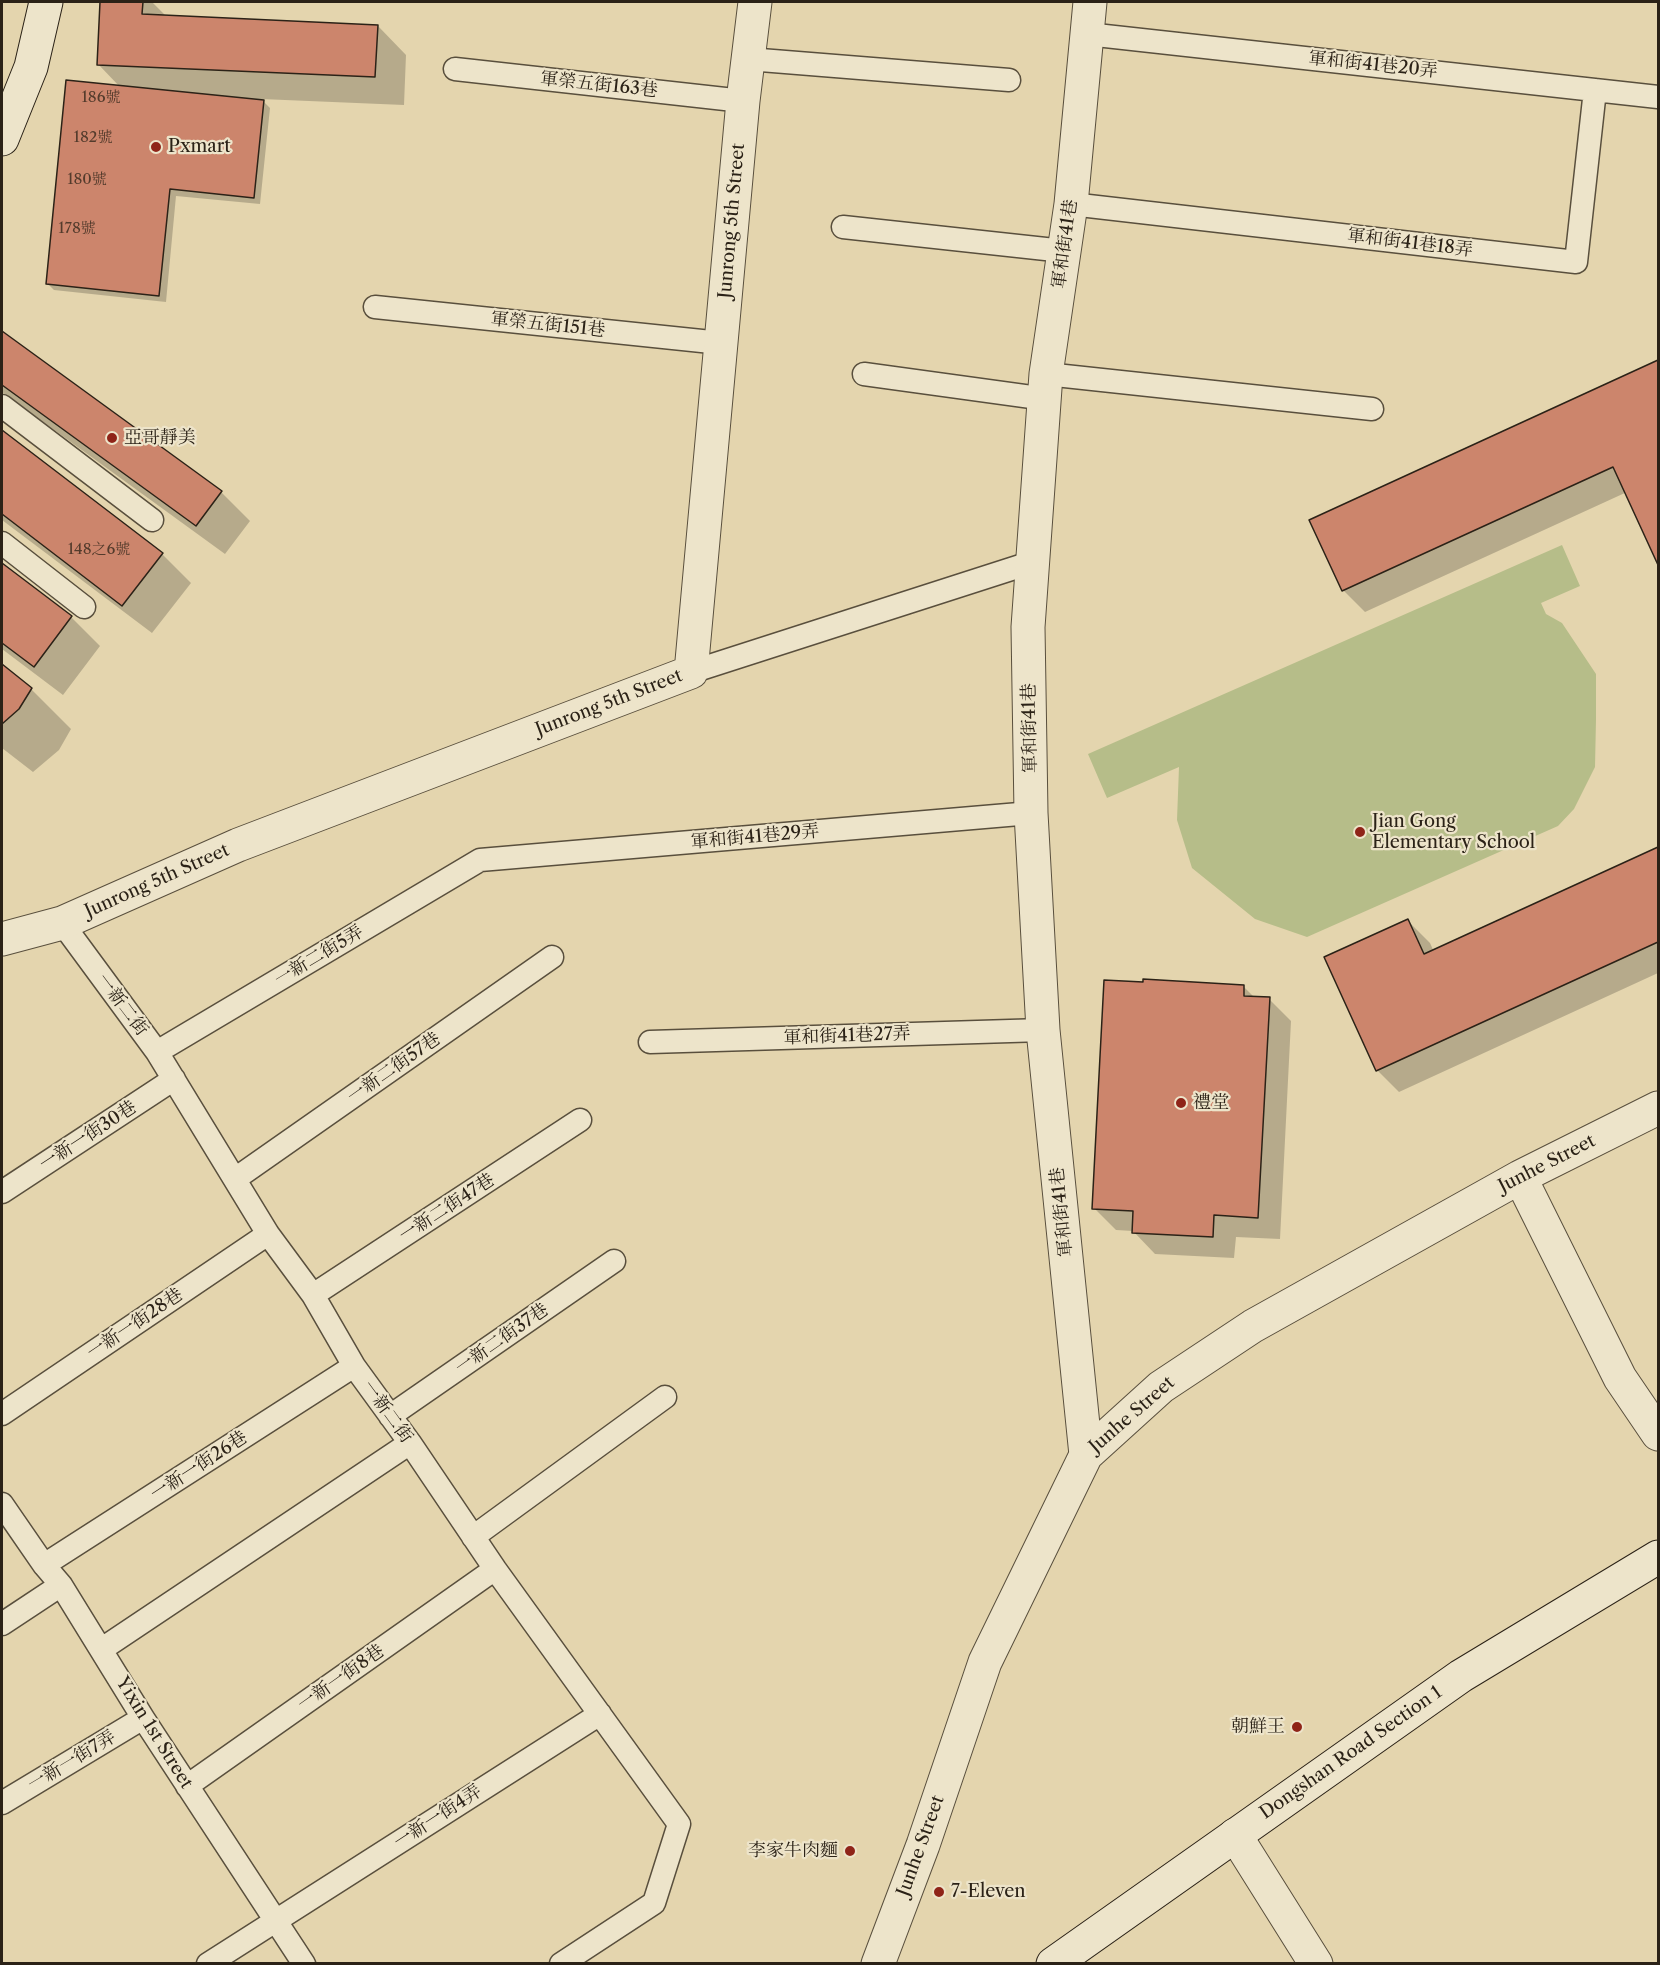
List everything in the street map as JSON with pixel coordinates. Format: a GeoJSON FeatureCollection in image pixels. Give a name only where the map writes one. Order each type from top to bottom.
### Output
{"type":"FeatureCollection","features":[{"type":"Feature","properties":{"kind":"street"},"geometry":{"type":"LineString","coordinates":[[2,139],[31,67],[46,2]]}},
{"type":"Feature","properties":{"kind":"street","name":"Junrong 5th Street"},"geometry":{"type":"LineString","coordinates":[[2,939],[62,923],[238,845],[691,672],[743,101],[755,2]]}},
{"type":"Feature","properties":{"kind":"street","name":"軍和街41巷"},"geometry":{"type":"LineString","coordinates":[[1086,1455],[1043,1030],[1031,813],[1028,627],[1046,387],[1071,204],[1090,2]]}},
{"type":"Feature","properties":{"kind":"street","name":"Junhe Street"},"geometry":{"type":"LineString","coordinates":[[878,1964],[985,1662],[1086,1455],[1161,1387],[1253,1326],[1520,1177],[1659,1108]]}},
{"type":"Feature","properties":{"kind":"street"},"geometry":{"type":"LineString","coordinates":[[1520,1177],[1620,1378],[1659,1434]]}},
{"type":"Feature","properties":{"kind":"street","name":"Dongshan Road Section 1"},"geometry":{"type":"LineString","coordinates":[[1053,1964],[1461,1676],[1659,1557]]}},
{"type":"Feature","properties":{"kind":"street"},"geometry":{"type":"LineString","coordinates":[[1235,1835],[1316,1964]]}},
{"type":"Feature","properties":{"kind":"lane","name":"軍和街41巷20弄"},"geometry":{"type":"LineString","coordinates":[[1088,34],[1659,97]]}},
{"type":"Feature","properties":{"kind":"lane"},"geometry":{"type":"LineString","coordinates":[[748,58],[1009,80]]}},
{"type":"Feature","properties":{"kind":"lane","name":"軍榮五街163巷"},"geometry":{"type":"LineString","coordinates":[[455,69],[743,101]]}},
{"type":"Feature","properties":{"kind":"lane","name":"軍和街41巷18弄"},"geometry":{"type":"LineString","coordinates":[[1071,204],[1576,262],[1595,90]]}},
{"type":"Feature","properties":{"kind":"lane"},"geometry":{"type":"LineString","coordinates":[[843,227],[1064,251]]}},
{"type":"Feature","properties":{"kind":"lane","name":"軍榮五街151巷"},"geometry":{"type":"LineString","coordinates":[[375,307],[721,343]]}},
{"type":"Feature","properties":{"kind":"lane"},"geometry":{"type":"LineString","coordinates":[[864,374],[1372,409]]}},
{"type":"Feature","properties":{"kind":"lane"},"geometry":{"type":"LineString","coordinates":[[2,406],[152,520]]}},
{"type":"Feature","properties":{"kind":"lane"},"geometry":{"type":"LineString","coordinates":[[2,543],[84,607]]}},
{"type":"Feature","properties":{"kind":"lane"},"geometry":{"type":"LineString","coordinates":[[691,672],[1034,562]]}},
{"type":"Feature","properties":{"kind":"lane","name":"軍和街41巷29弄"},"geometry":{"type":"LineString","coordinates":[[480,860],[1031,813]]}},
{"type":"Feature","properties":{"kind":"lane","name":"一新二街5弄"},"geometry":{"type":"LineString","coordinates":[[157,1052],[480,860]]}},
{"type":"Feature","properties":{"kind":"lane","name":"一新二街"},"geometry":{"type":"LineString","coordinates":[[62,923],[157,1052],[268,1234],[313,1295],[354,1366],[410,1443],[495,1569],[679,1824],[654,1903],[561,1964]]}},
{"type":"Feature","properties":{"kind":"lane","name":"一新二街57巷"},"geometry":{"type":"LineString","coordinates":[[235,1179],[552,957]]}},
{"type":"Feature","properties":{"kind":"lane","name":"軍和街41巷27弄"},"geometry":{"type":"LineString","coordinates":[[650,1042],[1043,1030]]}},
{"type":"Feature","properties":{"kind":"lane","name":"一新一街30巷"},"geometry":{"type":"LineString","coordinates":[[2,1192],[174,1079]]}},
{"type":"Feature","properties":{"kind":"lane","name":"一新二街47巷"},"geometry":{"type":"LineString","coordinates":[[313,1295],[580,1120]]}},
{"type":"Feature","properties":{"kind":"lane","name":"一新一街28巷"},"geometry":{"type":"LineString","coordinates":[[2,1414],[268,1234]]}},
{"type":"Feature","properties":{"kind":"lane","name":"一新二街37巷"},"geometry":{"type":"LineString","coordinates":[[390,1416],[614,1261]]}},
{"type":"Feature","properties":{"kind":"lane","name":"一新一街26巷"},"geometry":{"type":"LineString","coordinates":[[44,1565],[354,1366]]}},
{"type":"Feature","properties":{"kind":"lane"},"geometry":{"type":"LineString","coordinates":[[473,1537],[665,1397]]}},
{"type":"Feature","properties":{"kind":"lane"},"geometry":{"type":"LineString","coordinates":[[102,1649],[410,1443]]}},
{"type":"Feature","properties":{"kind":"lane","name":"Yixin 1st Street"},"geometry":{"type":"LineString","coordinates":[[2,1504],[44,1565],[61,1585],[143,1718],[304,1964]]}},
{"type":"Feature","properties":{"kind":"lane","name":"一新一街8巷"},"geometry":{"type":"LineString","coordinates":[[187,1786],[495,1569]]}},
{"type":"Feature","properties":{"kind":"lane"},"geometry":{"type":"LineString","coordinates":[[2,1624],[61,1585]]}},
{"type":"Feature","properties":{"kind":"lane","name":"一新一街4弄"},"geometry":{"type":"LineString","coordinates":[[208,1964],[600,1714]]}},
{"type":"Feature","properties":{"kind":"lane","name":"一新一街7弄"},"geometry":{"type":"LineString","coordinates":[[2,1803],[143,1718]]}},
{"type":"Feature","properties":{"kind":"green space"},"geometry":{"type":"Polygon","coordinates":[[[1562,545],[1580,586],[1541,603],[1546,614],[1562,623],[1596,674],[1596,719],[1595,767],[1574,809],[1558,826],[1307,937],[1255,919],[1192,868],[1177,820],[1179,767],[1107,798],[1088,754],[1562,545]]]}},
{"type":"Feature","properties":{"kind":"building"},"geometry":{"type":"Polygon","coordinates":[[[100,2],[143,2],[142,14],[378,25],[375,77],[97,65],[100,2]]]}},
{"type":"Feature","properties":{"kind":"building"},"geometry":{"type":"Polygon","coordinates":[[[66,80],[264,100],[254,198],[170,189],[159,296],[46,284],[66,80]]]}},
{"type":"Feature","properties":{"kind":"building","name":"亞哥靜美"},"geometry":{"type":"Polygon","coordinates":[[[2,331],[222,491],[196,526],[2,385],[2,331]]]}},
{"type":"Feature","properties":{"kind":"building"},"geometry":{"type":"Polygon","coordinates":[[[1658,360],[1658,565],[1613,467],[1342,591],[1309,520],[1658,360]]]}},
{"type":"Feature","properties":{"kind":"building"},"geometry":{"type":"Polygon","coordinates":[[[2,430],[163,553],[122,606],[2,514],[2,430]]]}},
{"type":"Feature","properties":{"kind":"building"},"geometry":{"type":"Polygon","coordinates":[[[2,563],[72,616],[34,667],[2,643],[2,563]]]}},
{"type":"Feature","properties":{"kind":"building"},"geometry":{"type":"Polygon","coordinates":[[[2,664],[32,688],[19,709],[2,724],[2,664]]]}},
{"type":"Feature","properties":{"kind":"building"},"geometry":{"type":"Polygon","coordinates":[[[1658,847],[1658,942],[1376,1071],[1324,957],[1408,919],[1424,954],[1658,847]]]}},
{"type":"Feature","properties":{"kind":"building","name":"禮堂"},"geometry":{"type":"Polygon","coordinates":[[[1143,979],[1244,985],[1244,996],[1270,997],[1258,1218],[1214,1215],[1213,1237],[1132,1233],[1133,1211],[1092,1209],[1104,980],[1143,982],[1143,979]]]}},
{"type":"Feature","properties":{"kind":"place","name":"Pxmart"},"geometry":{"type":"Point","coordinates":[156,147]}},
{"type":"Feature","properties":{"kind":"place","name":"亞哥靜美"},"geometry":{"type":"Point","coordinates":[112,438]}},
{"type":"Feature","properties":{"kind":"place","name":"Jian Gong Elementary School"},"geometry":{"type":"Point","coordinates":[1360,832]}},
{"type":"Feature","properties":{"kind":"place","name":"禮堂"},"geometry":{"type":"Point","coordinates":[1181,1103]}},
{"type":"Feature","properties":{"kind":"place","name":"朝鮮王"},"geometry":{"type":"Point","coordinates":[1297,1727]}},
{"type":"Feature","properties":{"kind":"place","name":"李家牛肉麵"},"geometry":{"type":"Point","coordinates":[850,1851]}},
{"type":"Feature","properties":{"kind":"place","name":"7-Eleven"},"geometry":{"type":"Point","coordinates":[939,1892]}}]}
